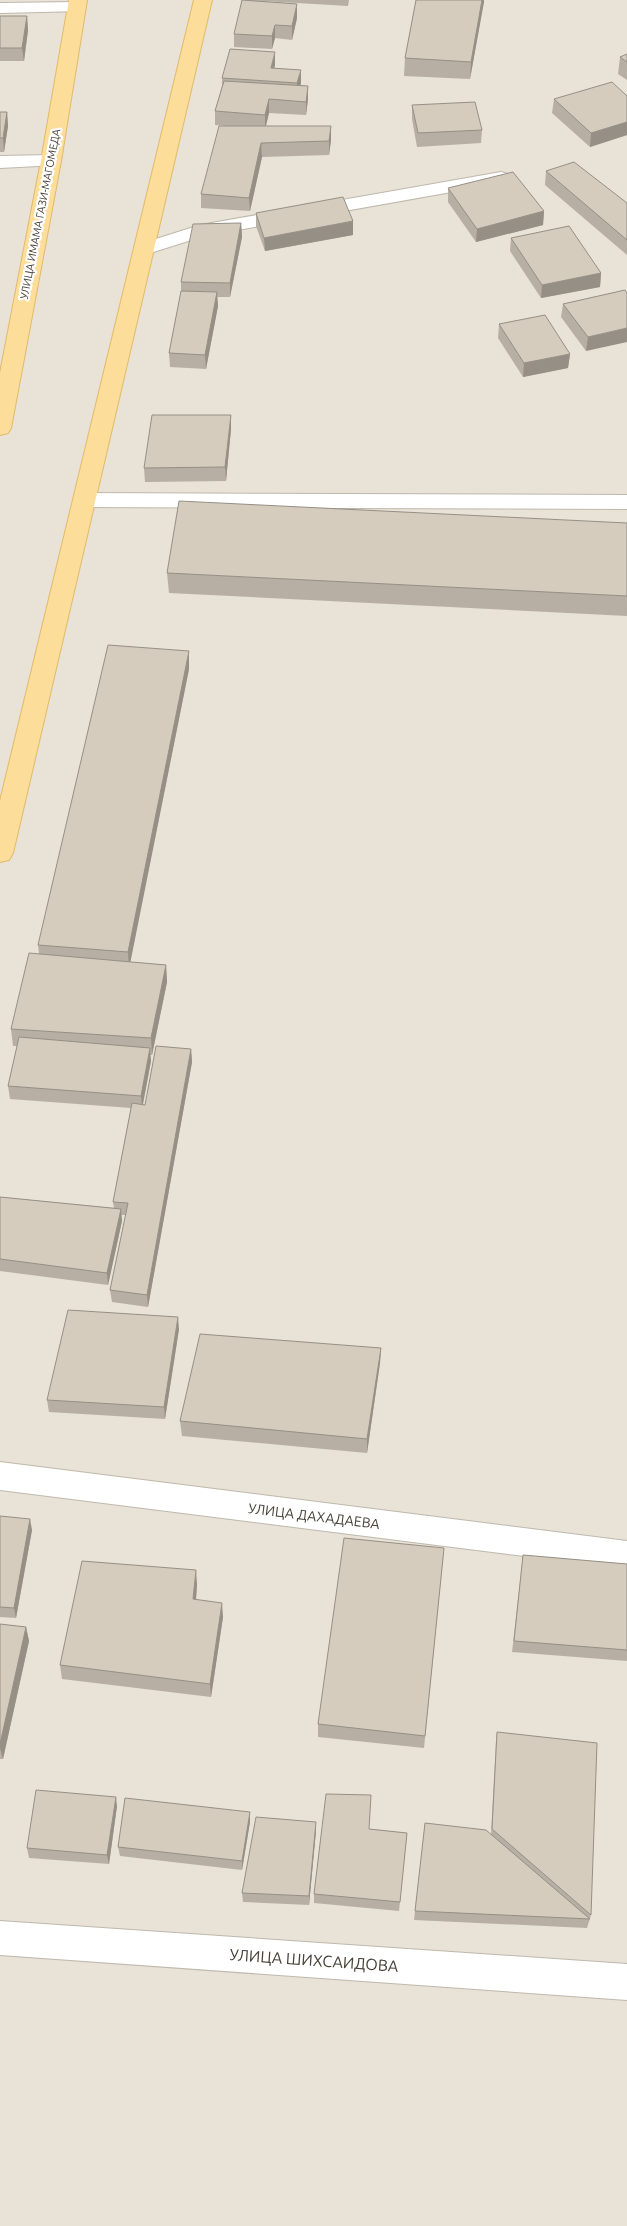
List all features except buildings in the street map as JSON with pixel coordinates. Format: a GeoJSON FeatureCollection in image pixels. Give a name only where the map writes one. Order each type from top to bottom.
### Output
{"type":"FeatureCollection","features":[{"type":"Feature","properties":{"kind":"main road"},"geometry":{"type":"LineString","coordinates":[[0,853],[203,0]]}},
{"type":"Feature","properties":{"kind":"main road","name":"УЛИЦА ИМАМА ГАЗИ-МАГОМЕДА"},"geometry":{"type":"LineString","coordinates":[[0,428],[51,161],[78,3]]}},
{"type":"Feature","properties":{"kind":"street"},"geometry":{"type":"LineString","coordinates":[[0,8],[78,3]]}},
{"type":"Feature","properties":{"kind":"street"},"geometry":{"type":"LineString","coordinates":[[0,162],[51,161]]}},
{"type":"Feature","properties":{"kind":"street"},"geometry":{"type":"LineString","coordinates":[[144,249],[209,229],[501,178]]}},
{"type":"Feature","properties":{"kind":"street"},"geometry":{"type":"LineString","coordinates":[[84,500],[627,502]]}},
{"type":"Feature","properties":{"kind":"street","name":"УЛИЦА ДАХАДАЕВА"},"geometry":{"type":"LineString","coordinates":[[0,1476],[627,1555]]}},
{"type":"Feature","properties":{"kind":"street","name":"УЛИЦА ШИХСАИДОВА"},"geometry":{"type":"LineString","coordinates":[[0,1938],[627,1982]]}},
{"type":"Feature","properties":{"kind":"shaded area"},"geometry":{"type":"Polygon","coordinates":[[[0,0],[627,0],[627,2226],[0,2226],[0,0]]]}}]}
